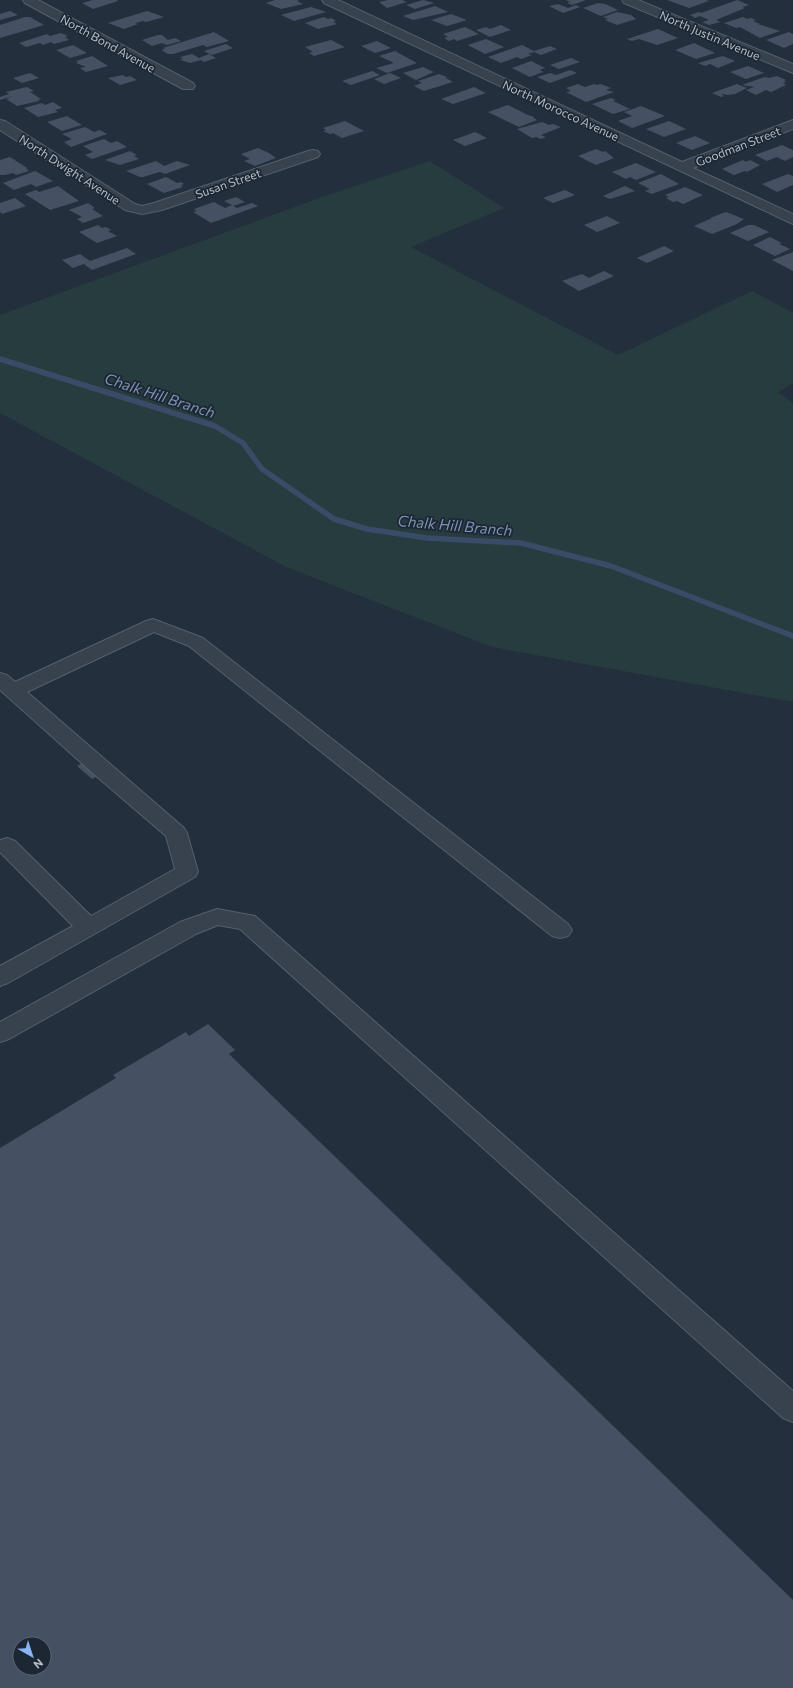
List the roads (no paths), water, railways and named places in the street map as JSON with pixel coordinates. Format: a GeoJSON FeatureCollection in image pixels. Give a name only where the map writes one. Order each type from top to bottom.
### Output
{"type":"FeatureCollection","features":[{"type":"Feature","properties":{"kind":"street","name":"North Bond Avenue"},"geometry":{"type":"LineString","coordinates":[[29,0],[188,86]]}},
{"type":"Feature","properties":{"kind":"street","name":"North Morocco Avenue"},"geometry":{"type":"LineString","coordinates":[[328,0],[793,220]]}},
{"type":"Feature","properties":{"kind":"street","name":"North Justin Avenue"},"geometry":{"type":"LineString","coordinates":[[628,0],[793,69]]}},
{"type":"Feature","properties":{"kind":"street","name":"North Dwight Avenue"},"geometry":{"type":"LineString","coordinates":[[0,124],[130,207],[142,210]]}},
{"type":"Feature","properties":{"kind":"street","name":"Goodman Street"},"geometry":{"type":"LineString","coordinates":[[682,167],[793,124]]}},
{"type":"Feature","properties":{"kind":"street","name":"Susan Street"},"geometry":{"type":"LineString","coordinates":[[142,210],[157,207],[313,154]]}},
{"type":"Feature","properties":{"kind":"street"},"geometry":{"type":"LineString","coordinates":[[0,977],[90,928],[187,872],[176,833],[6,685],[153,625],[196,642],[560,930]]}},
{"type":"Feature","properties":{"kind":"street"},"geometry":{"type":"LineString","coordinates":[[7,846],[90,928]]}},
{"type":"Feature","properties":{"kind":"street"},"geometry":{"type":"LineString","coordinates":[[0,1033],[188,928],[217,917],[247,922],[793,1409]]}},
{"type":"Feature","properties":{"kind":"waterway","name":"Chalk Hill Branch"},"geometry":{"type":"LineString","coordinates":[[0,359],[215,426],[243,443],[262,469],[334,519],[367,529],[427,538],[521,543],[611,566],[793,636]]}}]}
